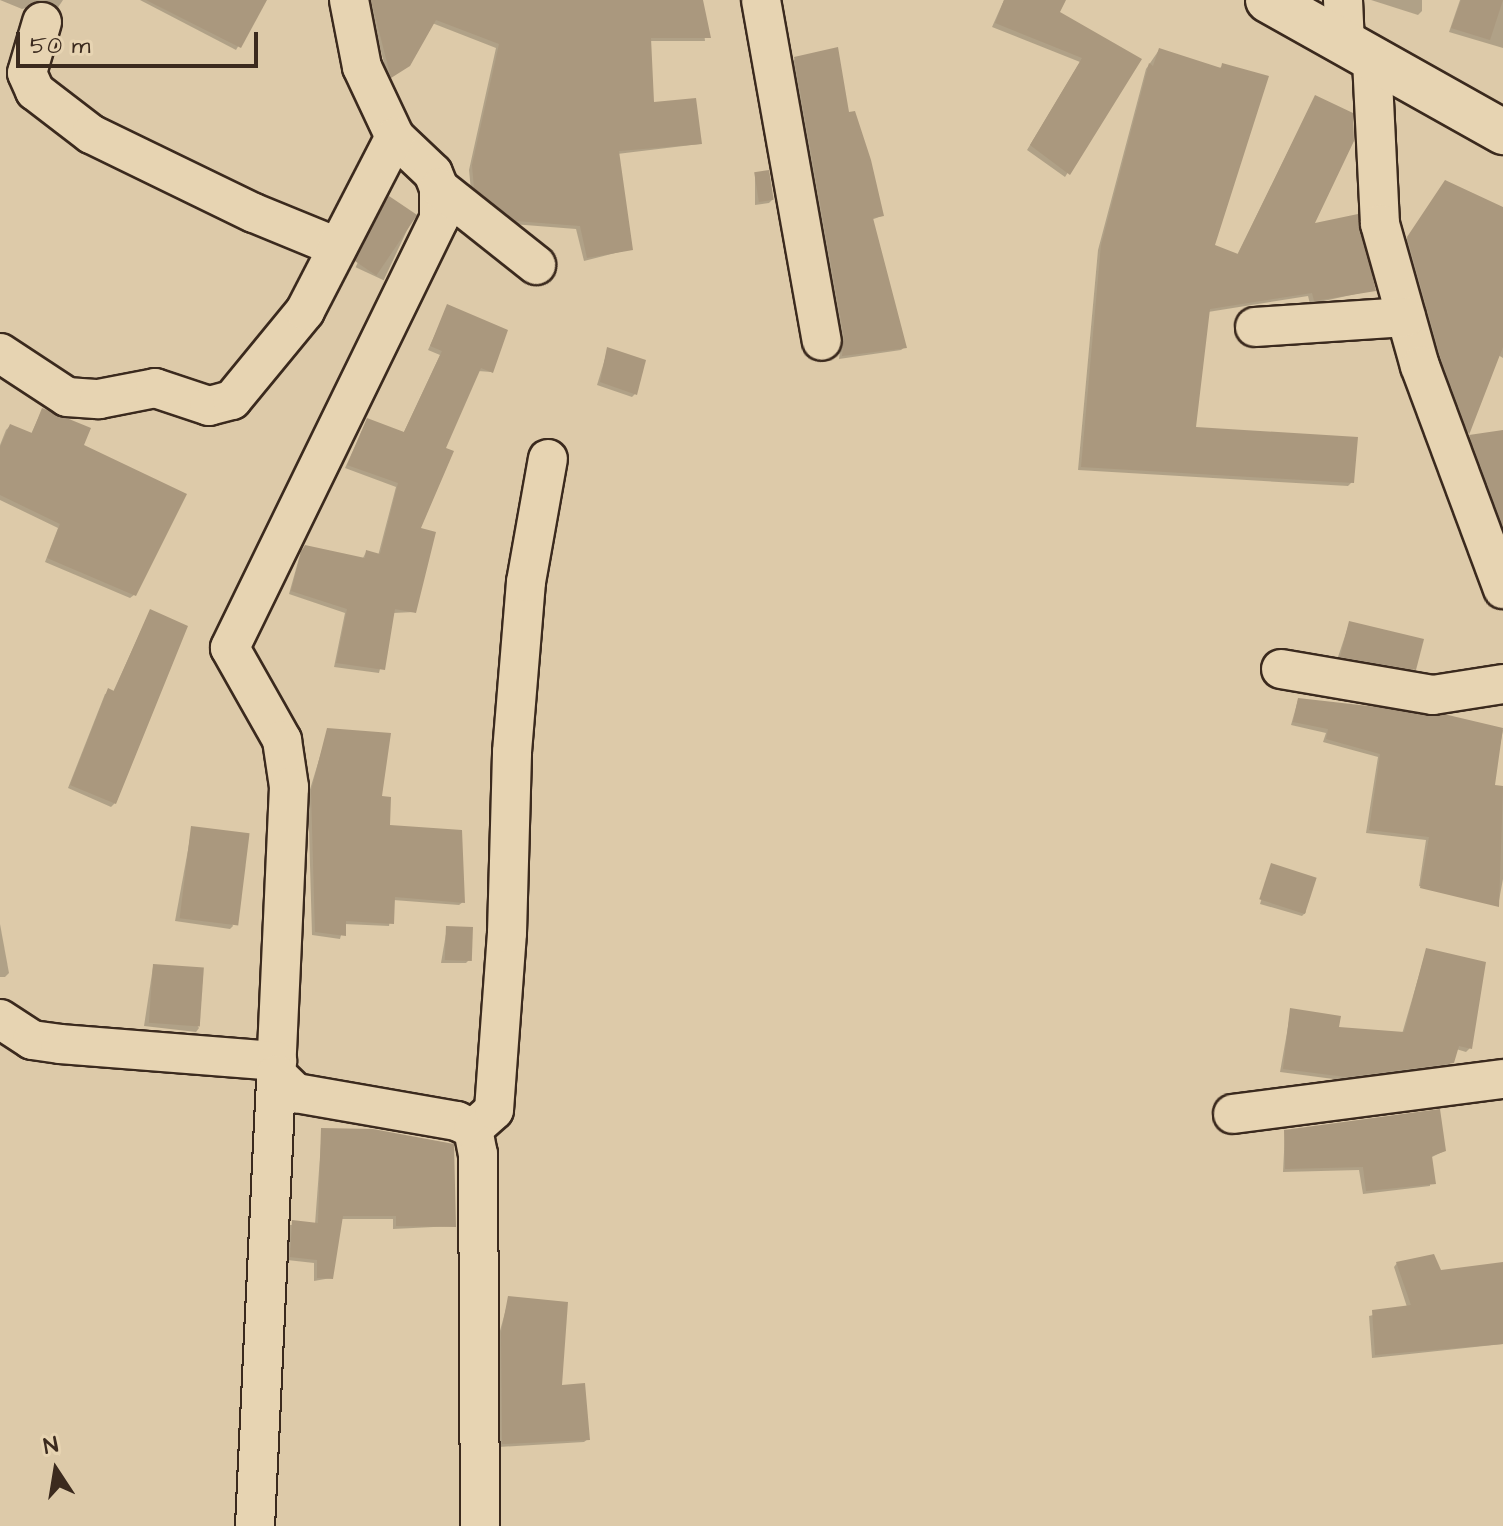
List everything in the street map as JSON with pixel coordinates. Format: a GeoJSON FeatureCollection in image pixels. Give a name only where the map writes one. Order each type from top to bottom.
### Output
{"type":"FeatureCollection","features":[{"type":"Feature","properties":{"kind":"main road"},"geometry":{"type":"LineString","coordinates":[[1268,0],[1503,132]]}},
{"type":"Feature","properties":{"kind":"street"},"geometry":{"type":"LineString","coordinates":[[255,1526],[289,787],[282,740],[230,648],[439,219],[439,188],[433,173],[395,137],[362,67],[349,0]]}},
{"type":"Feature","properties":{"kind":"street"},"geometry":{"type":"LineString","coordinates":[[761,0],[822,341]]}},
{"type":"Feature","properties":{"kind":"street"},"geometry":{"type":"LineString","coordinates":[[1343,0],[1359,52],[1380,224],[1406,317],[1503,589]]}},
{"type":"Feature","properties":{"kind":"street"},"geometry":{"type":"LineString","coordinates":[[42,22],[27,73],[35,91],[68,117],[91,134],[254,213],[337,247]]}},
{"type":"Feature","properties":{"kind":"street"},"geometry":{"type":"LineString","coordinates":[[0,353],[67,397],[99,399],[155,388],[217,407],[238,395],[305,311],[395,137]]}},
{"type":"Feature","properties":{"kind":"street"},"geometry":{"type":"LineString","coordinates":[[439,188],[536,265]]}},
{"type":"Feature","properties":{"kind":"street"},"geometry":{"type":"LineString","coordinates":[[1255,327],[1406,317]]}},
{"type":"Feature","properties":{"kind":"street"},"geometry":{"type":"LineString","coordinates":[[473,1129],[494,1110],[513,737],[526,582],[548,459]]}},
{"type":"Feature","properties":{"kind":"street"},"geometry":{"type":"LineString","coordinates":[[1281,669],[1433,695],[1503,684]]}},
{"type":"Feature","properties":{"kind":"street"},"geometry":{"type":"LineString","coordinates":[[0,1019],[32,1040],[277,1067],[296,1093],[457,1121],[473,1129]]}},
{"type":"Feature","properties":{"kind":"street"},"geometry":{"type":"LineString","coordinates":[[1233,1114],[1503,1079]]}},
{"type":"Feature","properties":{"kind":"street"},"geometry":{"type":"LineString","coordinates":[[473,1129],[478,1154],[480,1526]]}},
{"type":"Feature","properties":{"kind":"building"},"geometry":{"type":"Polygon","coordinates":[[[146,0],[267,0],[241,48],[146,0]]]}},
{"type":"Feature","properties":{"kind":"building"},"geometry":{"type":"Polygon","coordinates":[[[371,0],[703,0],[711,38],[651,38],[654,102],[696,98],[702,144],[619,151],[633,250],[587,258],[580,226],[516,221],[474,188],[472,165],[499,44],[436,20],[410,66],[391,78],[371,0]]]}},
{"type":"Feature","properties":{"kind":"building"},"geometry":{"type":"Polygon","coordinates":[[[1004,0],[1066,0],[1060,12],[1142,59],[1070,175],[1030,145],[1082,58],[995,23],[1004,0]]]}},
{"type":"Feature","properties":{"kind":"building"},"geometry":{"type":"Polygon","coordinates":[[[1461,0],[1503,0],[1490,40],[1451,28],[1461,0]]]}},
{"type":"Feature","properties":{"kind":"building"},"geometry":{"type":"Polygon","coordinates":[[[838,47],[849,112],[855,111],[884,216],[873,218],[907,348],[842,356],[844,337],[794,57],[838,47]]]}},
{"type":"Feature","properties":{"kind":"building"},"geometry":{"type":"Polygon","coordinates":[[[1159,48],[1221,68],[1222,63],[1269,76],[1215,245],[1238,254],[1315,95],[1353,113],[1354,141],[1315,223],[1358,214],[1376,291],[1314,301],[1312,293],[1210,309],[1196,427],[1358,437],[1354,483],[1081,467],[1101,245],[1149,63],[1153,66],[1159,48]]]}},
{"type":"Feature","properties":{"kind":"building"},"geometry":{"type":"Polygon","coordinates":[[[769,170],[774,200],[759,202],[754,172],[769,170]]]}},
{"type":"Feature","properties":{"kind":"building"},"geometry":{"type":"Polygon","coordinates":[[[1445,180],[1503,207],[1503,347],[1469,435],[1441,359],[1407,237],[1445,180]]]}},
{"type":"Feature","properties":{"kind":"building"},"geometry":{"type":"Polygon","coordinates":[[[389,196],[417,215],[376,276],[348,257],[389,196]]]}},
{"type":"Feature","properties":{"kind":"building"},"geometry":{"type":"Polygon","coordinates":[[[447,304],[508,330],[493,373],[481,368],[446,448],[454,451],[421,528],[436,532],[416,613],[395,609],[385,670],[336,663],[347,609],[291,591],[301,552],[305,545],[365,558],[366,550],[380,554],[398,483],[347,465],[367,418],[404,432],[442,351],[430,346],[447,304]]]}},
{"type":"Feature","properties":{"kind":"building"},"geometry":{"type":"Polygon","coordinates":[[[607,347],[646,360],[637,395],[600,382],[607,347]]]}},
{"type":"Feature","properties":{"kind":"building"},"geometry":{"type":"Polygon","coordinates":[[[42,408],[91,428],[84,445],[187,494],[136,596],[47,558],[60,524],[0,495],[0,447],[10,424],[32,433],[42,408]]]}},
{"type":"Feature","properties":{"kind":"building"},"geometry":{"type":"Polygon","coordinates":[[[1503,430],[1503,526],[1469,435],[1503,430]]]}},
{"type":"Feature","properties":{"kind":"building"},"geometry":{"type":"Polygon","coordinates":[[[150,609],[188,626],[116,804],[70,785],[108,688],[114,691],[150,609]]]}},
{"type":"Feature","properties":{"kind":"building"},"geometry":{"type":"Polygon","coordinates":[[[1349,621],[1424,639],[1416,670],[1340,657],[1349,621]]]}},
{"type":"Feature","properties":{"kind":"building"},"geometry":{"type":"Polygon","coordinates":[[[1298,698],[1448,715],[1503,728],[1495,785],[1503,786],[1499,907],[1420,888],[1429,837],[1369,830],[1380,754],[1326,739],[1328,729],[1293,722],[1298,698]]]}},
{"type":"Feature","properties":{"kind":"building"},"geometry":{"type":"Polygon","coordinates":[[[327,728],[391,733],[382,796],[391,797],[390,825],[462,830],[465,903],[395,897],[394,924],[346,921],[346,936],[315,932],[311,791],[327,728]]]}},
{"type":"Feature","properties":{"kind":"building"},"geometry":{"type":"Polygon","coordinates":[[[191,826],[250,833],[238,925],[180,918],[191,826]]]}},
{"type":"Feature","properties":{"kind":"building"},"geometry":{"type":"Polygon","coordinates":[[[1271,863],[1317,878],[1305,914],[1259,899],[1271,863]]]}},
{"type":"Feature","properties":{"kind":"building"},"geometry":{"type":"Polygon","coordinates":[[[446,926],[473,927],[472,961],[445,960],[446,926]]]}},
{"type":"Feature","properties":{"kind":"building"},"geometry":{"type":"Polygon","coordinates":[[[1426,948],[1486,962],[1472,1049],[1459,1046],[1454,1063],[1346,1077],[1283,1069],[1290,1008],[1341,1016],[1339,1027],[1404,1032],[1426,948]]]}},
{"type":"Feature","properties":{"kind":"building"},"geometry":{"type":"Polygon","coordinates":[[[153,964],[204,968],[200,1026],[149,1023],[153,964]]]}},
{"type":"Feature","properties":{"kind":"building"},"geometry":{"type":"Polygon","coordinates":[[[1440,1109],[1446,1151],[1432,1156],[1436,1184],[1366,1191],[1363,1167],[1285,1169],[1284,1130],[1440,1109]]]}},
{"type":"Feature","properties":{"kind":"building"},"geometry":{"type":"Polygon","coordinates":[[[321,1128],[373,1129],[454,1144],[456,1227],[396,1226],[396,1216],[343,1216],[333,1279],[317,1278],[317,1260],[290,1257],[292,1220],[318,1223],[321,1128]]]}},
{"type":"Feature","properties":{"kind":"building"},"geometry":{"type":"Polygon","coordinates":[[[1434,1254],[1441,1270],[1503,1262],[1503,1344],[1375,1355],[1372,1310],[1411,1305],[1396,1262],[1434,1254]]]}},
{"type":"Feature","properties":{"kind":"building"},"geometry":{"type":"Polygon","coordinates":[[[508,1296],[568,1302],[562,1385],[585,1383],[590,1440],[502,1444],[501,1333],[508,1296]]]}}]}
